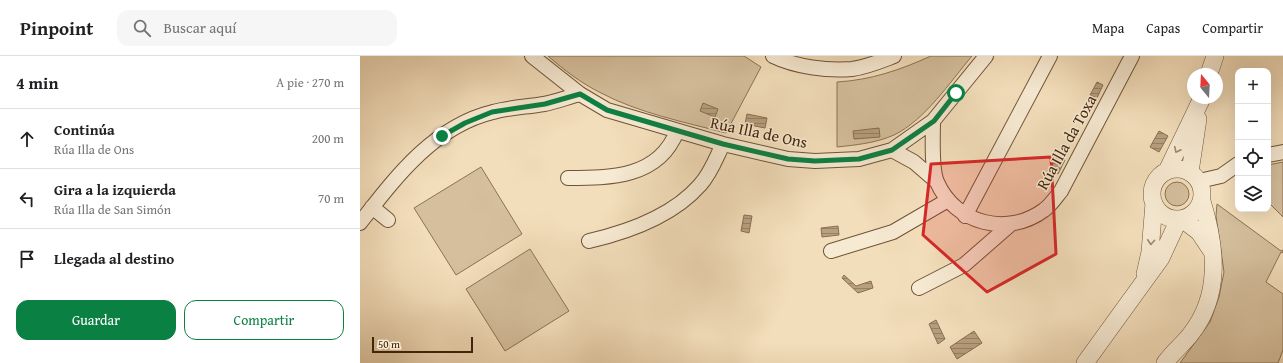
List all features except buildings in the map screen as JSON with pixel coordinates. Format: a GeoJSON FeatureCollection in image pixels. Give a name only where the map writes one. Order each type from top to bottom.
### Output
{"type":"FeatureCollection","features":[{"type":"Feature","properties":{"kind":"street","name":"Rúa Illa de Ons"},"geometry":{"type":"LineString","coordinates":[[532,56],[580,94],[607,110],[723,144],[788,159],[815,161],[859,159],[892,150],[934,121],[986,56]]}},
{"type":"Feature","properties":{"kind":"street"},"geometry":{"type":"LineString","coordinates":[[773,56],[781,60],[817,68],[853,69],[894,56]]}},
{"type":"Feature","properties":{"kind":"street"},"geometry":{"type":"LineString","coordinates":[[965,216],[1050,56]]}},
{"type":"Feature","properties":{"kind":"street","name":"Rúa Illa da Toxa"},"geometry":{"type":"LineString","coordinates":[[1011,224],[1031,218],[1045,210],[1060,192],[1132,56]]}},
{"type":"Feature","properties":{"kind":"street"},"geometry":{"type":"LineString","coordinates":[[1212,68],[1215,56]]}},
{"type":"Feature","properties":{"kind":"street"},"geometry":{"type":"LineString","coordinates":[[360,223],[390,184],[416,157],[442,136],[465,123],[492,112],[545,104],[580,94]]}},
{"type":"Feature","properties":{"kind":"street"},"geometry":{"type":"LineString","coordinates":[[1144,279],[1150,252],[1154,203],[1152,196],[1156,181],[1167,171],[1200,104]]}},
{"type":"Feature","properties":{"kind":"street"},"geometry":{"type":"LineString","coordinates":[[1195,176],[1201,104]]}},
{"type":"Feature","properties":{"kind":"street"},"geometry":{"type":"LineString","coordinates":[[934,121],[933,149],[936,181]]}},
{"type":"Feature","properties":{"kind":"street"},"geometry":{"type":"LineString","coordinates":[[568,178],[619,177],[637,171],[653,162],[663,154],[673,142],[677,131]]}},
{"type":"Feature","properties":{"kind":"street"},"geometry":{"type":"LineString","coordinates":[[589,241],[609,237],[658,216],[682,201],[700,185],[711,170],[723,144]]}},
{"type":"Feature","properties":{"kind":"street"},"geometry":{"type":"LineString","coordinates":[[892,150],[914,162],[936,181],[957,211],[965,216],[989,224],[1011,224]]}},
{"type":"Feature","properties":{"kind":"street"},"geometry":{"type":"LineString","coordinates":[[1271,154],[1283,152]]}},
{"type":"Feature","properties":{"kind":"street"},"geometry":{"type":"LineString","coordinates":[[1195,176],[1221,176],[1235,166]]}},
{"type":"Feature","properties":{"kind":"street"},"geometry":{"type":"LineString","coordinates":[[1165,363],[1190,335],[1207,308],[1214,274],[1210,226],[1202,201],[1202,187],[1195,176],[1183,169],[1167,171]]}},
{"type":"Feature","properties":{"kind":"street"},"geometry":{"type":"LineString","coordinates":[[831,251],[893,232],[948,200]]}},
{"type":"Feature","properties":{"kind":"street"},"geometry":{"type":"LineString","coordinates":[[1086,363],[1144,279],[1161,258],[1180,219],[1194,213],[1202,201]]}},
{"type":"Feature","properties":{"kind":"street"},"geometry":{"type":"LineString","coordinates":[[1154,203],[1164,215],[1180,219],[1199,232],[1212,252]]}},
{"type":"Feature","properties":{"kind":"street"},"geometry":{"type":"LineString","coordinates":[[372,207],[388,220]]}},
{"type":"Feature","properties":{"kind":"street"},"geometry":{"type":"LineString","coordinates":[[919,288],[964,265],[1011,224]]}},
{"type":"Feature","properties":{"kind":"highlighted area"},"geometry":{"type":"Polygon","coordinates":[[[1051,157],[1056,254],[987,292],[923,235],[931,164],[1051,157]]]}},
{"type":"Feature","properties":{"kind":"shaded area"},"geometry":{"type":"Polygon","coordinates":[[[548,56],[744,56],[761,67],[726,133],[646,112],[616,100],[580,81],[548,56]]]}},
{"type":"Feature","properties":{"kind":"shaded area"},"geometry":{"type":"Polygon","coordinates":[[[931,56],[972,56],[927,110],[905,128],[894,135],[873,142],[837,147],[837,82],[885,74],[931,56]]]}},
{"type":"Feature","properties":{"kind":"shaded area"},"geometry":{"type":"Polygon","coordinates":[[[1097,82],[1103,85],[1097,98],[1090,95],[1097,82]]]}},
{"type":"Feature","properties":{"kind":"shaded area"},"geometry":{"type":"Polygon","coordinates":[[[703,103],[718,109],[715,117],[700,111],[703,103]]]}},
{"type":"Feature","properties":{"kind":"shaded area"},"geometry":{"type":"Polygon","coordinates":[[[747,114],[767,118],[765,128],[745,124],[747,114]]]}},
{"type":"Feature","properties":{"kind":"shaded area"},"geometry":{"type":"Polygon","coordinates":[[[879,128],[880,137],[854,139],[853,131],[879,128]]]}},
{"type":"Feature","properties":{"kind":"shaded area"},"geometry":{"type":"Polygon","coordinates":[[[1159,131],[1168,136],[1159,152],[1150,147],[1159,131]]]}},
{"type":"Feature","properties":{"kind":"shaded area"},"geometry":{"type":"Polygon","coordinates":[[[1056,156],[1065,160],[1058,174],[1049,170],[1056,156]]]}},
{"type":"Feature","properties":{"kind":"shaded area"},"geometry":{"type":"Polygon","coordinates":[[[1283,162],[1283,217],[1271,205],[1271,164],[1283,162]]]}},
{"type":"Feature","properties":{"kind":"shaded area"},"geometry":{"type":"Polygon","coordinates":[[[481,167],[522,234],[456,275],[414,208],[481,167]]]}},
{"type":"Feature","properties":{"kind":"shaded area"},"geometry":{"type":"Polygon","coordinates":[[[1172,182],[1182,182],[1189,189],[1189,199],[1182,206],[1172,206],[1165,199],[1165,189],[1172,182]]]}},
{"type":"Feature","properties":{"kind":"shaded area"},"geometry":{"type":"Polygon","coordinates":[[[1217,204],[1281,251],[1283,250],[1283,253],[1281,252],[1266,282],[1283,294],[1283,350],[1278,363],[1180,363],[1210,322],[1219,297],[1224,272],[1216,216],[1217,204]]]}},
{"type":"Feature","properties":{"kind":"shaded area"},"geometry":{"type":"Polygon","coordinates":[[[744,215],[752,216],[749,233],[741,231],[744,215]]]}},
{"type":"Feature","properties":{"kind":"shaded area"},"geometry":{"type":"Polygon","coordinates":[[[838,226],[839,235],[822,237],[821,228],[838,226]]]}},
{"type":"Feature","properties":{"kind":"shaded area"},"geometry":{"type":"Polygon","coordinates":[[[530,249],[569,311],[505,351],[466,289],[530,249]]]}},
{"type":"Feature","properties":{"kind":"shaded area"},"geometry":{"type":"Polygon","coordinates":[[[844,275],[856,286],[871,281],[873,288],[858,293],[842,278],[844,275]]]}},
{"type":"Feature","properties":{"kind":"shaded area"},"geometry":{"type":"Polygon","coordinates":[[[936,320],[945,339],[938,344],[929,324],[936,320]]]}},
{"type":"Feature","properties":{"kind":"shaded area"},"geometry":{"type":"Polygon","coordinates":[[[974,331],[982,343],[957,359],[950,347],[974,331]]]}},
{"type":"Feature","properties":{"kind":"route"},"geometry":{"type":"LineString","coordinates":[[442,136],[465,123],[492,112],[545,104],[580,94],[607,110],[723,144],[788,159],[815,161],[859,159],[892,150],[934,121],[956,93]]}}]}
